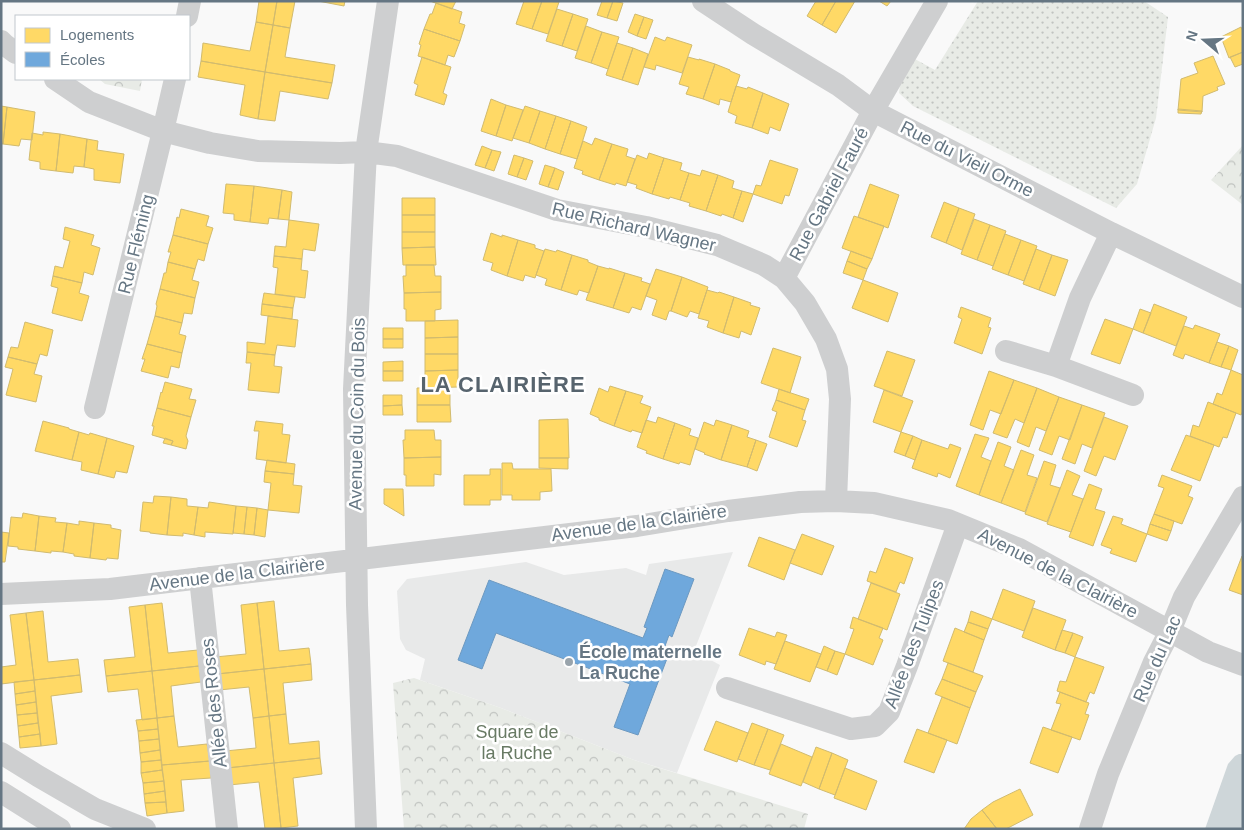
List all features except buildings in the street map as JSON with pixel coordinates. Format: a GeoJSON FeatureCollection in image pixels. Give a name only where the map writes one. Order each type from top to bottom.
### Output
{"type":"FeatureCollection","features":[{"type":"Feature","properties":{"kind":"street"},"geometry":{"type":"LineString","coordinates":[[187,15],[190,1]]}},
{"type":"Feature","properties":{"kind":"street","name":"Avenue du Coin du Bois"},"geometry":{"type":"LineString","coordinates":[[366,829],[356,560],[354,389],[366,152],[388,1]]}},
{"type":"Feature","properties":{"kind":"street","name":"Rue du Vieil Orme"},"geometry":{"type":"LineString","coordinates":[[702,1],[838,85],[873,111],[1111,233],[1243,297]]}},
{"type":"Feature","properties":{"kind":"street","name":"Rue Gabriel Fauré"},"geometry":{"type":"LineString","coordinates":[[784,278],[873,111],[937,1]]}},
{"type":"Feature","properties":{"kind":"street"},"geometry":{"type":"LineString","coordinates":[[1,40],[15,51]]}},
{"type":"Feature","properties":{"kind":"street","name":"Rue Richard Wagner"},"geometry":{"type":"LineString","coordinates":[[56,80],[89,102],[163,131],[258,151],[366,152],[397,156],[557,210],[646,227],[717,245],[764,265],[784,278],[805,303],[826,339],[837,369],[840,399],[836,501]]}},
{"type":"Feature","properties":{"kind":"street","name":"Rue Fléming"},"geometry":{"type":"LineString","coordinates":[[95,408],[174,80]]}},
{"type":"Feature","properties":{"kind":"street"},"geometry":{"type":"LineString","coordinates":[[1056,366],[1080,298],[1111,233]]}},
{"type":"Feature","properties":{"kind":"street"},"geometry":{"type":"LineString","coordinates":[[1006,351],[1056,366],[1133,396]]}},
{"type":"Feature","properties":{"kind":"street","name":"Rue du Lac"},"geometry":{"type":"LineString","coordinates":[[1090,829],[1111,765],[1154,662],[1170,631],[1184,597],[1243,497]]}},
{"type":"Feature","properties":{"kind":"street","name":"Avenue de la Clairière"},"geometry":{"type":"LineString","coordinates":[[1,594],[110,589],[637,526],[728,511],[800,502],[874,503],[948,520],[1019,549],[1208,652],[1243,665]]}},
{"type":"Feature","properties":{"kind":"street","name":"Allée des Tulipes"},"geometry":{"type":"LineString","coordinates":[[726,688],[851,729],[874,726],[889,712],[908,666],[958,524]]}},
{"type":"Feature","properties":{"kind":"street","name":"Allée des Roses"},"geometry":{"type":"LineString","coordinates":[[200,578],[227,829]]}},
{"type":"Feature","properties":{"kind":"street"},"geometry":{"type":"LineString","coordinates":[[1,752],[95,809],[145,829]]}},
{"type":"Feature","properties":{"kind":"street"},"geometry":{"type":"LineString","coordinates":[[1,792],[60,829]]}},
{"type":"Feature","properties":{"kind":"shaded area","name":"École maternelle La Ruche"},"geometry":{"type":"Polygon","coordinates":[[[733,552],[694,651],[720,665],[677,773],[634,760],[501,708],[420,680],[425,659],[406,650],[400,639],[397,591],[407,579],[526,562],[564,575],[626,568],[646,575],[649,564],[733,552]]]}},
{"type":"Feature","properties":{"kind":"shaded area"},"geometry":{"type":"Polygon","coordinates":[[[1239,754],[1243,754],[1243,829],[1205,829],[1228,764],[1239,754]]]}},
{"type":"Feature","properties":{"kind":"green space"},"geometry":{"type":"Polygon","coordinates":[[[978,1],[1144,1],[1168,17],[1156,118],[1137,184],[1116,208],[913,106],[899,93],[900,85],[913,58],[935,70],[978,1]]]}},
{"type":"Feature","properties":{"kind":"green space"},"geometry":{"type":"Polygon","coordinates":[[[100,80],[142,80],[140,91],[105,84],[100,80]]]}},
{"type":"Feature","properties":{"kind":"green space"},"geometry":{"type":"Polygon","coordinates":[[[1243,145],[1243,205],[1211,180],[1243,145]]]}},
{"type":"Feature","properties":{"kind":"green space","name":"Square de la Ruche"},"geometry":{"type":"Polygon","coordinates":[[[414,678],[501,708],[634,760],[808,814],[804,829],[404,829],[393,683],[414,678]]]}},
{"type":"Feature","properties":{"kind":"place","name":"École maternelle La Ruche"},"geometry":{"type":"Point","coordinates":[569,662]}},
{"type":"Feature","properties":{"kind":"district","name":"LA CLAIRIÈRE"},"geometry":{"type":"Point","coordinates":[503,384]}}]}
